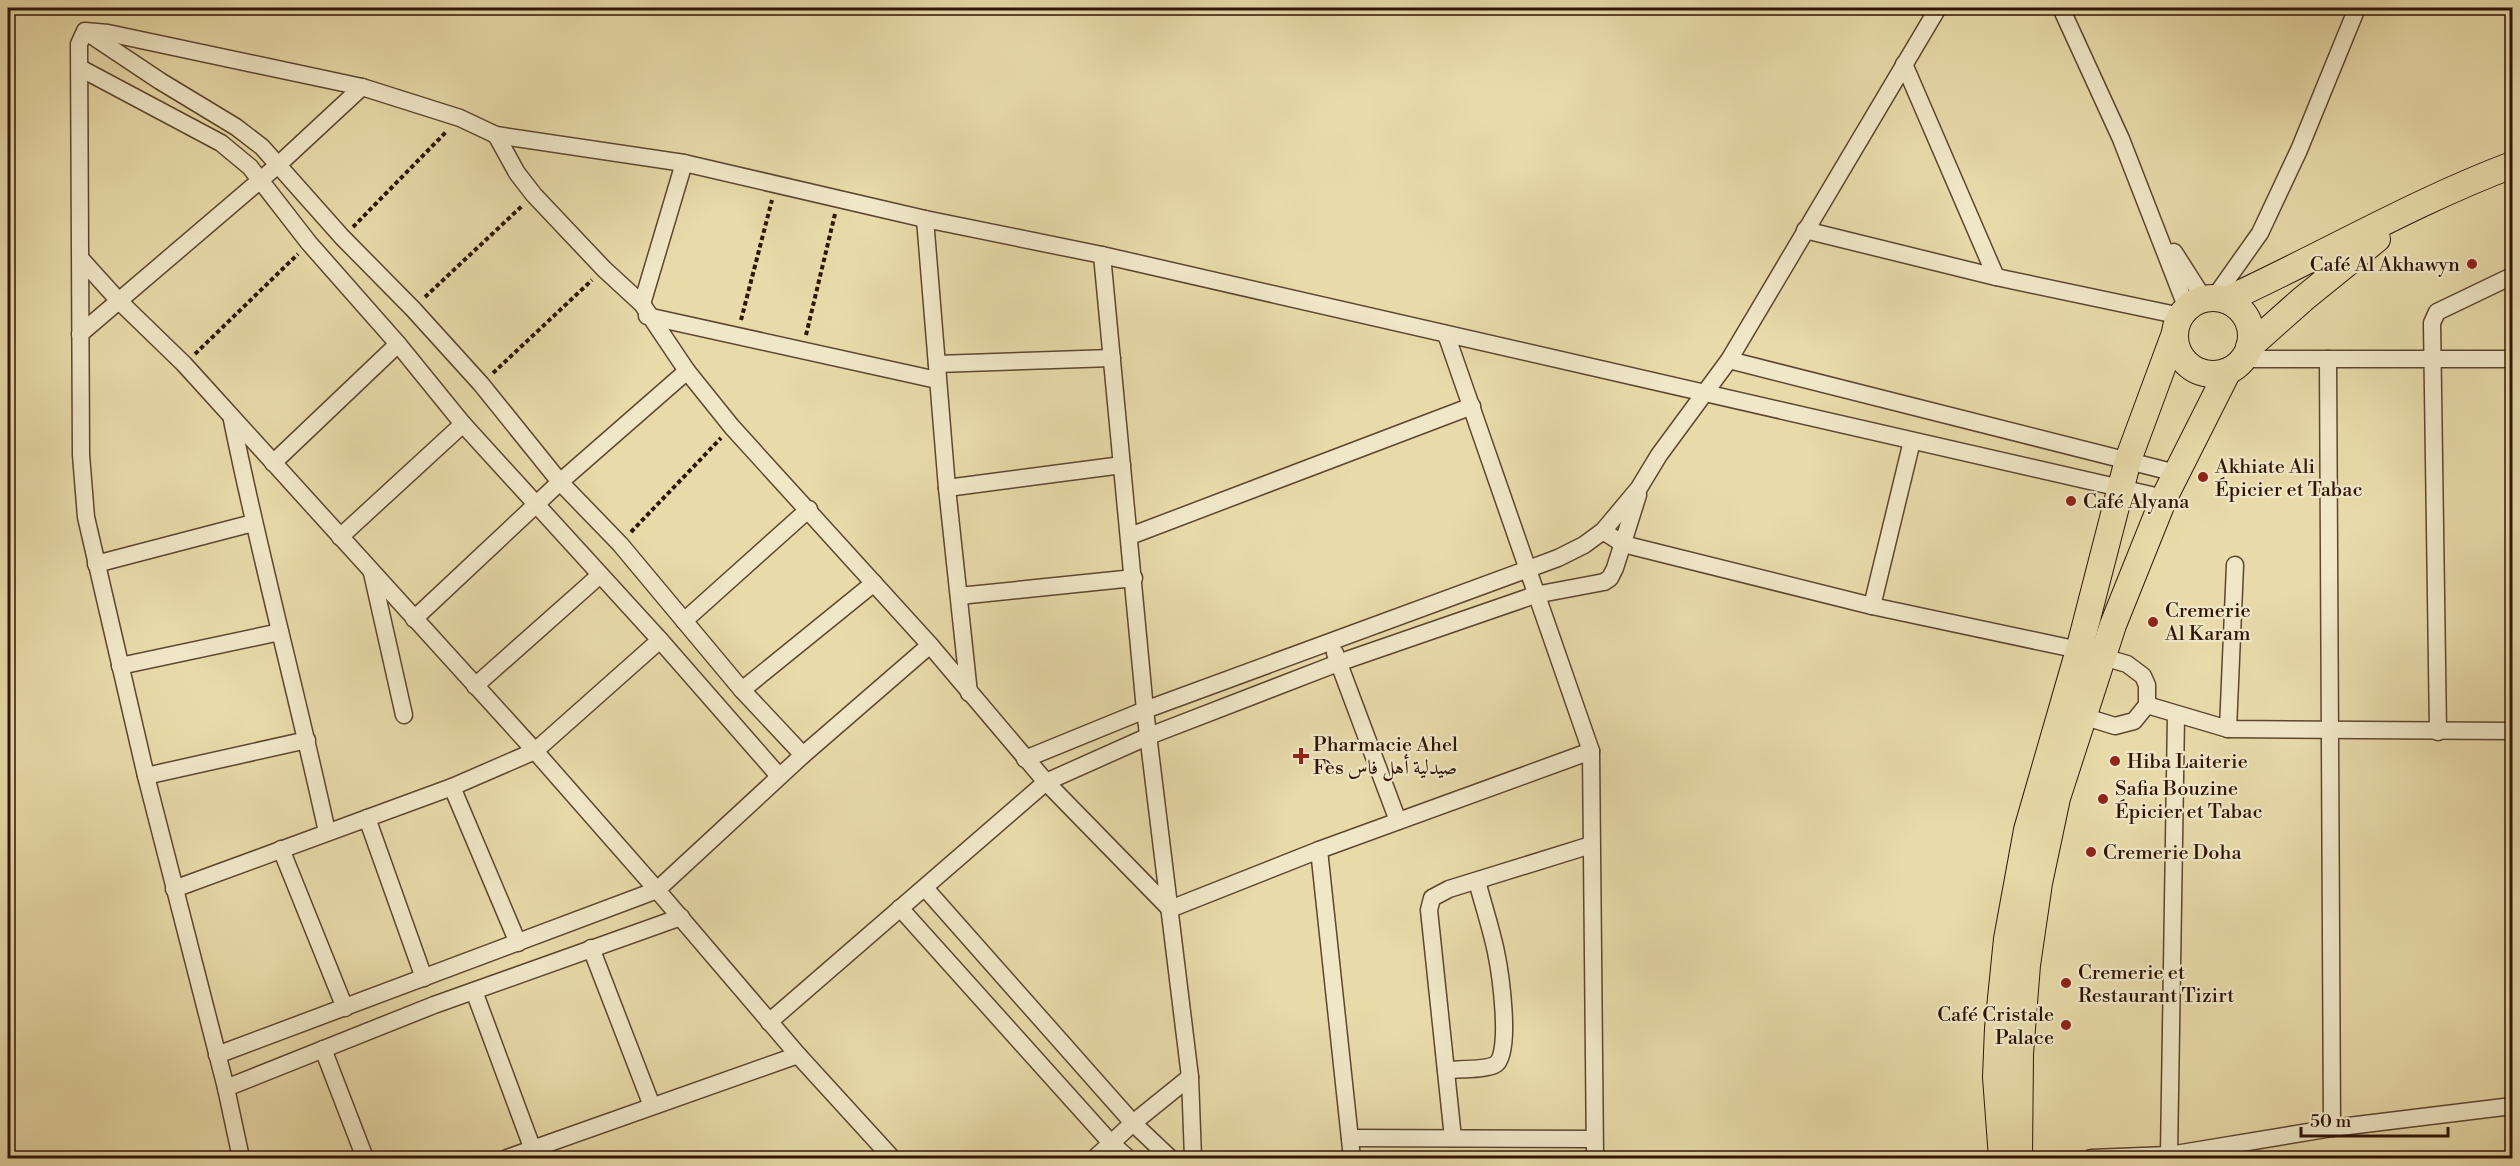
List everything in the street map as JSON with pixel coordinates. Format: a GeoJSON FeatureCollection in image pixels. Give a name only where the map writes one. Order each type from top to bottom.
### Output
{"type":"FeatureCollection","features":[{"type":"Feature","properties":{"kind":"main road"},"geometry":{"type":"LineString","coordinates":[[2417,207],[2303,299],[2240,359],[2216,374],[2203,373],[2191,367],[2182,358],[2176,346],[2198,309],[2296,268],[2417,207],[2512,165]]}},
{"type":"Feature","properties":{"kind":"main road"},"geometry":{"type":"LineString","coordinates":[[2091,653],[2113,625],[2176,472],[2251,336],[2249,324],[2236,306],[2198,309]]}},
{"type":"Feature","properties":{"kind":"main road"},"geometry":{"type":"LineString","coordinates":[[2002,1158],[1996,1055],[2007,939],[2027,830],[2072,713],[2091,653],[2128,460],[2198,309]]}},
{"type":"Feature","properties":{"kind":"main road"},"geometry":{"type":"LineString","coordinates":[[2019,1158],[2020,1054],[2027,965],[2039,883],[2072,713]]}},
{"type":"Feature","properties":{"kind":"street"},"geometry":{"type":"LineString","coordinates":[[1025,759],[1145,710],[1558,558],[1590,541],[1603,531],[1640,488],[1659,455],[1729,360],[1938,8]]}},
{"type":"Feature","properties":{"kind":"street"},"geometry":{"type":"LineString","coordinates":[[2061,8],[2121,139],[2157,225],[2198,309]]}},
{"type":"Feature","properties":{"kind":"street"},"geometry":{"type":"LineString","coordinates":[[2198,309],[2260,233],[2299,150],[2357,8]]}},
{"type":"Feature","properties":{"kind":"street"},"geometry":{"type":"LineString","coordinates":[[85,31],[79,44],[82,481],[86,517],[146,776],[242,1158]]}},
{"type":"Feature","properties":{"kind":"street"},"geometry":{"type":"LineString","coordinates":[[85,31],[108,33],[362,87],[460,118],[496,135],[684,163],[925,219],[1101,255],[2164,498]]}},
{"type":"Feature","properties":{"kind":"street"},"geometry":{"type":"LineString","coordinates":[[85,31],[243,132],[262,147],[342,237],[413,309],[481,384],[560,482],[620,544],[742,690],[802,755]]}},
{"type":"Feature","properties":{"kind":"street"},"geometry":{"type":"LineString","coordinates":[[1904,64],[1996,277]]}},
{"type":"Feature","properties":{"kind":"street"},"geometry":{"type":"LineString","coordinates":[[80,68],[221,143],[242,160],[261,180],[309,243],[398,344],[463,424],[660,640],[779,776]]}},
{"type":"Feature","properties":{"kind":"street"},"geometry":{"type":"LineString","coordinates":[[80,334],[261,180],[362,87]]}},
{"type":"Feature","properties":{"kind":"street"},"geometry":{"type":"LineString","coordinates":[[496,135],[517,173],[534,195],[644,310],[687,371],[732,427],[809,509],[930,645],[1025,759],[1170,909]]}},
{"type":"Feature","properties":{"kind":"street"},"geometry":{"type":"LineString","coordinates":[[644,310],[684,163]]}},
{"type":"Feature","properties":{"kind":"street"},"geometry":{"type":"LineString","coordinates":[[925,219],[947,488],[969,693]]}},
{"type":"Feature","properties":{"kind":"street"},"geometry":{"type":"LineString","coordinates":[[1805,230],[1996,277],[2198,309]]}},
{"type":"Feature","properties":{"kind":"street"},"geometry":{"type":"LineString","coordinates":[[1101,255],[1130,536],[1145,710],[1190,1077],[1193,1158]]}},
{"type":"Feature","properties":{"kind":"street"},"geometry":{"type":"LineString","coordinates":[[81,259],[119,301],[184,364],[535,751],[681,917],[769,1022],[892,1158]]}},
{"type":"Feature","properties":{"kind":"street"},"geometry":{"type":"LineString","coordinates":[[2438,732],[2432,323],[2435,314],[2512,276]]}},
{"type":"Feature","properties":{"kind":"street"},"geometry":{"type":"LineString","coordinates":[[644,310],[737,336],[802,351],[937,372],[1112,358]]}},
{"type":"Feature","properties":{"kind":"street"},"geometry":{"type":"LineString","coordinates":[[1446,334],[1591,751],[1595,1158]]}},
{"type":"Feature","properties":{"kind":"street"},"geometry":{"type":"LineString","coordinates":[[273,463],[398,344]]}},
{"type":"Feature","properties":{"kind":"street"},"geometry":{"type":"LineString","coordinates":[[2240,359],[2512,359]]}},
{"type":"Feature","properties":{"kind":"street"},"geometry":{"type":"LineString","coordinates":[[2328,359],[2332,1128]]}},
{"type":"Feature","properties":{"kind":"street"},"geometry":{"type":"LineString","coordinates":[[1729,360],[2176,472]]}},
{"type":"Feature","properties":{"kind":"street"},"geometry":{"type":"LineString","coordinates":[[414,619],[560,482],[687,371]]}},
{"type":"Feature","properties":{"kind":"street"},"geometry":{"type":"LineString","coordinates":[[1130,536],[1472,406]]}},
{"type":"Feature","properties":{"kind":"street"},"geometry":{"type":"LineString","coordinates":[[232,418],[253,523],[307,740],[327,832]]}},
{"type":"Feature","properties":{"kind":"street"},"geometry":{"type":"LineString","coordinates":[[340,537],[463,424]]}},
{"type":"Feature","properties":{"kind":"street"},"geometry":{"type":"LineString","coordinates":[[1872,606],[1912,441]]}},
{"type":"Feature","properties":{"kind":"street"},"geometry":{"type":"LineString","coordinates":[[947,488],[1122,465]]}},
{"type":"Feature","properties":{"kind":"street"},"geometry":{"type":"LineString","coordinates":[[769,1022],[1046,782],[1149,736],[1338,663],[1535,595],[1604,582],[1612,574],[1640,488]]}},
{"type":"Feature","properties":{"kind":"street"},"geometry":{"type":"LineString","coordinates":[[684,621],[809,509]]}},
{"type":"Feature","properties":{"kind":"street"},"geometry":{"type":"LineString","coordinates":[[96,564],[253,523]]}},
{"type":"Feature","properties":{"kind":"street"},"geometry":{"type":"LineString","coordinates":[[1603,531],[1623,544],[1872,606],[2091,653],[2127,664],[2143,676],[2147,685],[2147,705],[2134,721],[2115,726],[2072,713]]}},
{"type":"Feature","properties":{"kind":"street"},"geometry":{"type":"LineString","coordinates":[[2228,729],[2235,565]]}},
{"type":"Feature","properties":{"kind":"street"},"geometry":{"type":"LineString","coordinates":[[372,572],[404,715]]}},
{"type":"Feature","properties":{"kind":"street"},"geometry":{"type":"LineString","coordinates":[[475,686],[600,575]]}},
{"type":"Feature","properties":{"kind":"street"},"geometry":{"type":"LineString","coordinates":[[959,597],[1134,578]]}},
{"type":"Feature","properties":{"kind":"street"},"geometry":{"type":"LineString","coordinates":[[742,690],[874,583]]}},
{"type":"Feature","properties":{"kind":"street"},"geometry":{"type":"LineString","coordinates":[[120,666],[280,632]]}},
{"type":"Feature","properties":{"kind":"street"},"geometry":{"type":"LineString","coordinates":[[174,889],[452,787],[535,751],[660,640]]}},
{"type":"Feature","properties":{"kind":"street"},"geometry":{"type":"LineString","coordinates":[[1330,641],[1398,821]]}},
{"type":"Feature","properties":{"kind":"street"},"geometry":{"type":"LineString","coordinates":[[217,1055],[657,890],[802,755],[930,645]]}},
{"type":"Feature","properties":{"kind":"street"},"geometry":{"type":"LineString","coordinates":[[2147,705],[2228,729],[2512,731]]}},
{"type":"Feature","properties":{"kind":"street"},"geometry":{"type":"LineString","coordinates":[[2169,1155],[2176,715]]}},
{"type":"Feature","properties":{"kind":"street"},"geometry":{"type":"LineString","coordinates":[[146,776],[307,740]]}},
{"type":"Feature","properties":{"kind":"street"},"geometry":{"type":"LineString","coordinates":[[1170,909],[1319,850],[1591,751]]}},
{"type":"Feature","properties":{"kind":"street"},"geometry":{"type":"LineString","coordinates":[[452,787],[518,943]]}},
{"type":"Feature","properties":{"kind":"street"},"geometry":{"type":"LineString","coordinates":[[368,818],[424,978]]}},
{"type":"Feature","properties":{"kind":"street"},"geometry":{"type":"LineString","coordinates":[[1453,1138],[1430,903],[1434,896],[1591,845]]}},
{"type":"Feature","properties":{"kind":"street"},"geometry":{"type":"LineString","coordinates":[[281,849],[345,1008]]}},
{"type":"Feature","properties":{"kind":"street"},"geometry":{"type":"LineString","coordinates":[[1319,850],[1352,1158]]}},
{"type":"Feature","properties":{"kind":"street"},"geometry":{"type":"LineString","coordinates":[[1446,1070],[1492,1066],[1499,1062],[1503,1052],[1499,968],[1477,881]]}},
{"type":"Feature","properties":{"kind":"street"},"geometry":{"type":"LineString","coordinates":[[925,888],[1133,1123],[1170,1158]]}},
{"type":"Feature","properties":{"kind":"street"},"geometry":{"type":"LineString","coordinates":[[900,908],[1111,1143],[1128,1158]]}},
{"type":"Feature","properties":{"kind":"street"},"geometry":{"type":"LineString","coordinates":[[226,1088],[474,991],[681,917]]}},
{"type":"Feature","properties":{"kind":"street"},"geometry":{"type":"LineString","coordinates":[[591,948],[652,1106]]}},
{"type":"Feature","properties":{"kind":"street"},"geometry":{"type":"LineString","coordinates":[[474,991],[534,1153]]}},
{"type":"Feature","properties":{"kind":"street"},"geometry":{"type":"LineString","coordinates":[[324,1049],[364,1158]]}},
{"type":"Feature","properties":{"kind":"street"},"geometry":{"type":"LineString","coordinates":[[507,1158],[534,1153],[652,1106],[798,1055]]}},
{"type":"Feature","properties":{"kind":"street"},"geometry":{"type":"LineString","coordinates":[[1095,1158],[1133,1123],[1190,1077]]}},
{"type":"Feature","properties":{"kind":"street"},"geometry":{"type":"LineString","coordinates":[[2091,1158],[2169,1155],[2332,1128],[2512,1106]]}},
{"type":"Feature","properties":{"kind":"street"},"geometry":{"type":"LineString","coordinates":[[1350,1138],[1594,1139]]}},
{"type":"Feature","properties":{"kind":"path"},"geometry":{"type":"LineString","coordinates":[[342,237],[460,118]]}},
{"type":"Feature","properties":{"kind":"path"},"geometry":{"type":"LineString","coordinates":[[737,336],[776,184]]}},
{"type":"Feature","properties":{"kind":"path"},"geometry":{"type":"LineString","coordinates":[[413,309],[534,195]]}},
{"type":"Feature","properties":{"kind":"path"},"geometry":{"type":"LineString","coordinates":[[802,351],[839,199]]}},
{"type":"Feature","properties":{"kind":"path"},"geometry":{"type":"LineString","coordinates":[[184,364],[309,243]]}},
{"type":"Feature","properties":{"kind":"path"},"geometry":{"type":"LineString","coordinates":[[481,384],[604,269]]}},
{"type":"Feature","properties":{"kind":"path"},"geometry":{"type":"LineString","coordinates":[[620,544],[732,427]]}},
{"type":"Feature","properties":{"kind":"place","name":"Café Al Akhawyn"},"geometry":{"type":"Point","coordinates":[2472,264]}},
{"type":"Feature","properties":{"kind":"place","name":"Akhiate Ali Épicier et Tabac"},"geometry":{"type":"Point","coordinates":[2203,477]}},
{"type":"Feature","properties":{"kind":"place","name":"Café Alyana"},"geometry":{"type":"Point","coordinates":[2071,501]}},
{"type":"Feature","properties":{"kind":"place","name":"Cremerie Al Karam"},"geometry":{"type":"Point","coordinates":[2153,622]}},
{"type":"Feature","properties":{"kind":"place","name":"Pharmacie Ahel Fès صيدلية أهل فاس"},"geometry":{"type":"Point","coordinates":[1301,756]}},
{"type":"Feature","properties":{"kind":"place","name":"Hiba Laiterie"},"geometry":{"type":"Point","coordinates":[2115,761]}},
{"type":"Feature","properties":{"kind":"place","name":"Safia Bouzine Épicier et Tabac"},"geometry":{"type":"Point","coordinates":[2103,799]}},
{"type":"Feature","properties":{"kind":"place","name":"Cremerie Doha"},"geometry":{"type":"Point","coordinates":[2091,852]}},
{"type":"Feature","properties":{"kind":"place","name":"Cremerie et Restaurant Tizirt"},"geometry":{"type":"Point","coordinates":[2066,983]}},
{"type":"Feature","properties":{"kind":"place","name":"Café Cristale Palace"},"geometry":{"type":"Point","coordinates":[2066,1025]}}]}
